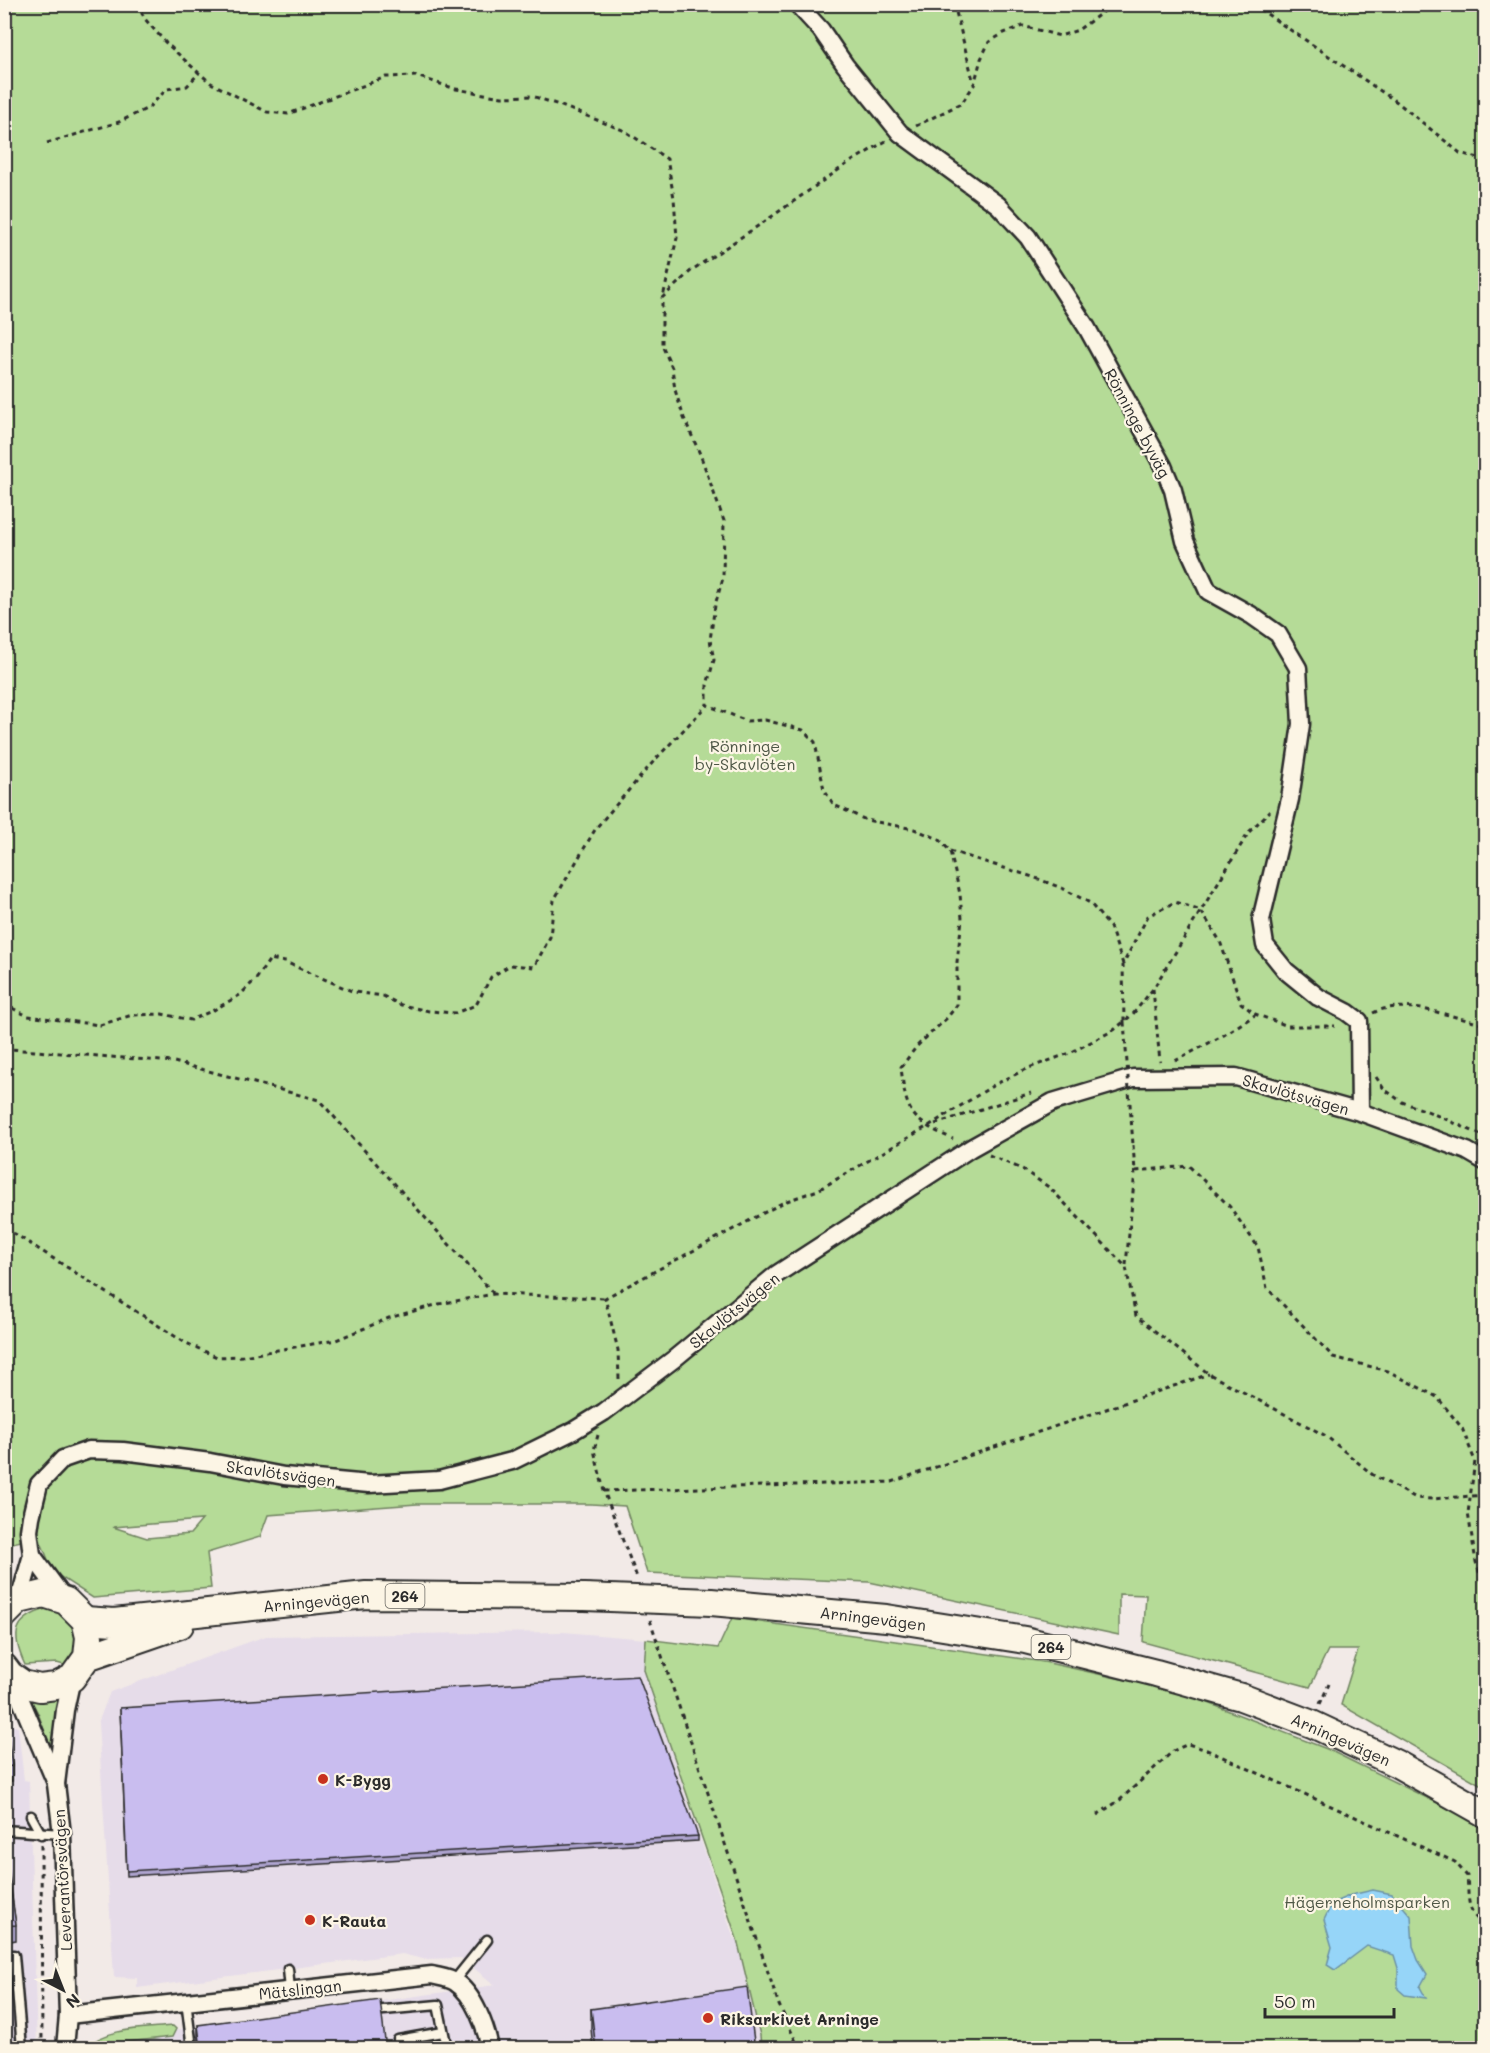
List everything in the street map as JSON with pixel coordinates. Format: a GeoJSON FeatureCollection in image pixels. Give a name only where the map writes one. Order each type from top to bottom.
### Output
{"type":"FeatureCollection","features":[{"type":"Feature","properties":{"kind":"main road"},"geometry":{"type":"LineString","coordinates":[[7,1671],[23,1684],[40,1688],[56,1686],[72,1678],[87,1657],[89,1637],[85,1620],[66,1600],[44,1594],[12,1608]]}},
{"type":"Feature","properties":{"kind":"main road","name":"Arningevägen"},"geometry":{"type":"LineString","coordinates":[[85,1620],[114,1622],[366,1596],[585,1597],[711,1602],[906,1621],[1025,1640],[1156,1672],[1241,1697],[1312,1724],[1397,1764],[1485,1814]]}},
{"type":"Feature","properties":{"kind":"main road","name":"Arningevägen"},"geometry":{"type":"LineString","coordinates":[[87,1657],[225,1610]]}},
{"type":"Feature","properties":{"kind":"street","name":"Rönninge byväg"},"geometry":{"type":"LineString","coordinates":[[797,4],[821,30],[845,65],[900,133],[998,205],[1028,237],[1088,328],[1163,466],[1173,490],[1185,541],[1208,591],[1251,615],[1278,634],[1298,668],[1301,724],[1289,803],[1261,920],[1265,945],[1286,971],[1318,998],[1347,1012],[1359,1021],[1360,1112]]}},
{"type":"Feature","properties":{"kind":"street","name":"Skavlötsvägen"},"geometry":{"type":"LineString","coordinates":[[12,1608],[32,1555],[30,1524],[39,1484],[63,1459],[89,1450],[123,1450],[210,1462],[284,1476],[369,1484],[439,1480],[512,1461],[573,1431],[604,1412],[674,1359],[777,1274],[971,1148],[1053,1102],[1133,1078],[1236,1077],[1360,1112],[1467,1151],[1485,1162]]}},
{"type":"Feature","properties":{"kind":"street"},"geometry":{"type":"LineString","coordinates":[[32,1555],[66,1600]]}},
{"type":"Feature","properties":{"kind":"street","name":"Leverantörsvägen"},"geometry":{"type":"LineString","coordinates":[[7,1671],[56,1784]]}},
{"type":"Feature","properties":{"kind":"street","name":"Leverantörsvägen"},"geometry":{"type":"LineString","coordinates":[[65,2049],[68,2015],[62,1834],[56,1784],[65,1710],[72,1678]]}},
{"type":"Feature","properties":{"kind":"street","name":"Mätslingan"},"geometry":{"type":"LineString","coordinates":[[68,2015],[432,1975],[454,1982]]}},
{"type":"Feature","properties":{"kind":"street"},"geometry":{"type":"LineString","coordinates":[[454,1982],[463,1990],[484,2022],[490,2049]]}},
{"type":"Feature","properties":{"kind":"lane"},"geometry":{"type":"LineString","coordinates":[[31,1816],[40,1834]]}},
{"type":"Feature","properties":{"kind":"lane"},"geometry":{"type":"LineString","coordinates":[[4,1830],[62,1834]]}},
{"type":"Feature","properties":{"kind":"lane"},"geometry":{"type":"LineString","coordinates":[[454,1982],[487,1940]]}},
{"type":"Feature","properties":{"kind":"lane"},"geometry":{"type":"LineString","coordinates":[[4,1955],[15,1955],[22,2049]]}},
{"type":"Feature","properties":{"kind":"lane"},"geometry":{"type":"LineString","coordinates":[[288,1969],[290,1990]]}},
{"type":"Feature","properties":{"kind":"lane"},"geometry":{"type":"LineString","coordinates":[[186,2001],[192,2049]]}},
{"type":"Feature","properties":{"kind":"lane"},"geometry":{"type":"LineString","coordinates":[[360,2012],[438,2005],[447,2049]]}},
{"type":"Feature","properties":{"kind":"lane"},"geometry":{"type":"LineString","coordinates":[[398,2040],[443,2032]]}},
{"type":"Feature","properties":{"kind":"path"},"geometry":{"type":"LineString","coordinates":[[4,1004],[28,1016],[100,1025],[132,1015],[162,1014],[191,1020],[240,995],[257,978],[270,959],[285,962],[354,992],[383,996],[401,1005],[429,1011],[455,1013],[476,1005],[491,976],[510,965],[534,967],[550,937],[554,900],[596,828],[654,761],[707,705],[707,685],[714,660],[710,640],[714,605],[723,578],[724,521],[684,418],[675,390],[672,368],[662,345],[662,298],[677,238],[674,198],[667,159],[625,131],[532,96],[502,97],[456,89],[416,76],[386,77],[288,114],[267,112],[211,83],[165,42],[145,19],[137,4]]}},
{"type":"Feature","properties":{"kind":"path"},"geometry":{"type":"LineString","coordinates":[[954,4],[974,85]]}},
{"type":"Feature","properties":{"kind":"path"},"geometry":{"type":"LineString","coordinates":[[662,298],[692,270],[847,164],[900,133],[962,103],[974,85],[981,59],[989,42],[1023,26],[1060,36],[1078,30],[1114,4]]}},
{"type":"Feature","properties":{"kind":"path"},"geometry":{"type":"LineString","coordinates":[[1252,4],[1397,102],[1460,153],[1485,160]]}},
{"type":"Feature","properties":{"kind":"path"},"geometry":{"type":"LineString","coordinates":[[47,143],[119,122],[148,108],[167,89],[186,86],[199,73]]}},
{"type":"Feature","properties":{"kind":"path"},"geometry":{"type":"LineString","coordinates":[[707,705],[747,721],[765,720],[803,729],[815,742],[824,790],[834,805],[866,820],[914,829],[939,839],[950,851],[960,894],[962,919],[957,962],[957,1005],[947,1018],[917,1046],[901,1067],[904,1094],[911,1113],[927,1127],[1022,1169],[1050,1188],[1126,1267]]}},
{"type":"Feature","properties":{"kind":"path"},"geometry":{"type":"LineString","coordinates":[[994,1085],[1070,1053],[1114,1030],[1133,1014],[1153,989],[1249,832],[1268,812],[1289,803]]}},
{"type":"Feature","properties":{"kind":"path"},"geometry":{"type":"LineString","coordinates":[[950,851],[1064,889],[1090,903],[1110,927],[1123,964],[1124,1022],[1135,1172],[1126,1267],[1136,1316],[1209,1374],[1326,1436],[1373,1475],[1416,1498],[1485,1495]]}},
{"type":"Feature","properties":{"kind":"path"},"geometry":{"type":"LineString","coordinates":[[1123,964],[1148,916],[1175,902],[1202,911]]}},
{"type":"Feature","properties":{"kind":"path"},"geometry":{"type":"LineString","coordinates":[[1153,989],[1160,1066]]}},
{"type":"Feature","properties":{"kind":"path"},"geometry":{"type":"LineString","coordinates":[[1171,1062],[1224,1035],[1255,1014]]}},
{"type":"Feature","properties":{"kind":"path"},"geometry":{"type":"LineString","coordinates":[[4,1051],[10,1049],[174,1062],[320,1100],[494,1294]]}},
{"type":"Feature","properties":{"kind":"path"},"geometry":{"type":"LineString","coordinates":[[1359,1054],[1384,1089],[1402,1102],[1485,1137]]}},
{"type":"Feature","properties":{"kind":"path"},"geometry":{"type":"LineString","coordinates":[[1135,1172],[1189,1166],[1230,1207],[1258,1247],[1267,1288],[1333,1357],[1388,1371],[1437,1397],[1462,1428],[1475,1461],[1468,1513],[1476,1562],[1485,1594]]}},
{"type":"Feature","properties":{"kind":"path"},"geometry":{"type":"LineString","coordinates":[[4,1231],[15,1234],[184,1342],[217,1357],[243,1356],[336,1340],[389,1318],[429,1306],[494,1294],[605,1298]]}},
{"type":"Feature","properties":{"kind":"path"},"geometry":{"type":"LineString","coordinates":[[604,1491],[892,1482],[1209,1374]]}},
{"type":"Feature","properties":{"kind":"path"},"geometry":{"type":"LineString","coordinates":[[647,1613],[779,2005],[799,2049]]}},
{"type":"Feature","properties":{"kind":"path"},"geometry":{"type":"LineString","coordinates":[[1097,1815],[1120,1800],[1173,1751],[1188,1744],[1218,1755],[1455,1862],[1467,1876],[1468,1905],[1472,1914],[1482,1924],[1485,1924]]}},
{"type":"Feature","properties":{"kind":"path"},"geometry":{"type":"LineString","coordinates":[[40,1834],[42,2049]]}},
{"type":"Feature","properties":{"kind":"shaded area"},"geometry":{"type":"Polygon","coordinates":[[[563,1632],[646,1639],[644,1670],[734,1939],[737,1939],[760,2035],[761,2048],[44,2048],[495,1985],[461,1958],[423,1959],[402,1954],[137,1988],[137,1978],[114,1977],[98,1723],[110,1692],[266,1636],[563,1632]]]}},
{"type":"Feature","properties":{"kind":"shaded area"},"geometry":{"type":"Polygon","coordinates":[[[4,1723],[18,1727],[24,1780],[29,1781],[37,2048],[5,2048],[4,1723]]]}},
{"type":"Feature","properties":{"kind":"green space","name":"Rönninge by-Skavlöten"},"geometry":{"type":"Polygon","coordinates":[[[5,5],[1485,5],[1485,1787],[1341,1705],[1358,1650],[1328,1650],[1310,1687],[1143,1642],[1146,1595],[1119,1594],[1119,1635],[869,1582],[647,1573],[625,1506],[417,1504],[268,1515],[260,1537],[207,1553],[211,1588],[93,1598],[53,1572],[39,1537],[12,1543],[8,1575],[5,1578],[5,5]],[[202,1520],[113,1527],[147,1538],[190,1534],[202,1520]]]}},
{"type":"Feature","properties":{"kind":"green space"},"geometry":{"type":"Polygon","coordinates":[[[49,1608],[64,1612],[77,1625],[77,1653],[67,1666],[57,1663],[25,1665],[18,1644],[18,1628],[28,1617],[49,1608]]]}},
{"type":"Feature","properties":{"kind":"green space","name":"Hägerneholmsparken"},"geometry":{"type":"Polygon","coordinates":[[[732,1618],[1044,1662],[1180,1692],[1327,1749],[1464,1816],[1485,1830],[1485,2047],[761,2048],[760,2035],[737,1939],[644,1670],[646,1639],[718,1648],[732,1618]]]}},
{"type":"Feature","properties":{"kind":"green space"},"geometry":{"type":"Polygon","coordinates":[[[28,1695],[55,1696],[59,1699],[55,1725],[55,1760],[38,1713],[28,1695]]]}},
{"type":"Feature","properties":{"kind":"green space"},"geometry":{"type":"Polygon","coordinates":[[[173,2026],[176,2029],[172,2037],[109,2044],[109,2048],[85,2048],[104,2036],[115,2033],[173,2026]]]}},
{"type":"Feature","properties":{"kind":"water"},"geometry":{"type":"Polygon","coordinates":[[[1373,1890],[1392,1894],[1411,1916],[1413,1946],[1427,1974],[1420,1987],[1426,1998],[1405,1995],[1398,1989],[1398,1968],[1394,1955],[1367,1946],[1335,1970],[1327,1965],[1332,1947],[1324,1920],[1332,1903],[1351,1895],[1373,1890]]]}},
{"type":"Feature","properties":{"kind":"building"},"geometry":{"type":"Polygon","coordinates":[[[638,1676],[698,1836],[127,1871],[120,1708],[638,1676]]]}},
{"type":"Feature","properties":{"kind":"building"},"geometry":{"type":"Polygon","coordinates":[[[4,1719],[6,1719],[12,1766],[4,1767],[4,1719]]]}},
{"type":"Feature","properties":{"kind":"building"},"geometry":{"type":"Polygon","coordinates":[[[4,1846],[16,1925],[4,1926],[4,1846]]]}},
{"type":"Feature","properties":{"kind":"building"},"geometry":{"type":"Polygon","coordinates":[[[747,1987],[755,2049],[596,2049],[591,2009],[747,1987]]]}},
{"type":"Feature","properties":{"kind":"building"},"geometry":{"type":"Polygon","coordinates":[[[380,2000],[386,2049],[201,2049],[198,2025],[380,2000]]]}},
{"type":"Feature","properties":{"kind":"building"},"geometry":{"type":"Polygon","coordinates":[[[1485,2042],[1485,2049],[1443,2049],[1443,2045],[1485,2042]]]}},
{"type":"Feature","properties":{"kind":"place","name":"K-Bygg"},"geometry":{"type":"Point","coordinates":[323,1779]}},
{"type":"Feature","properties":{"kind":"place","name":"K-Rauta"},"geometry":{"type":"Point","coordinates":[310,1920]}},
{"type":"Feature","properties":{"kind":"place","name":"Riksarkivet Arninge"},"geometry":{"type":"Point","coordinates":[708,2018]}}]}
